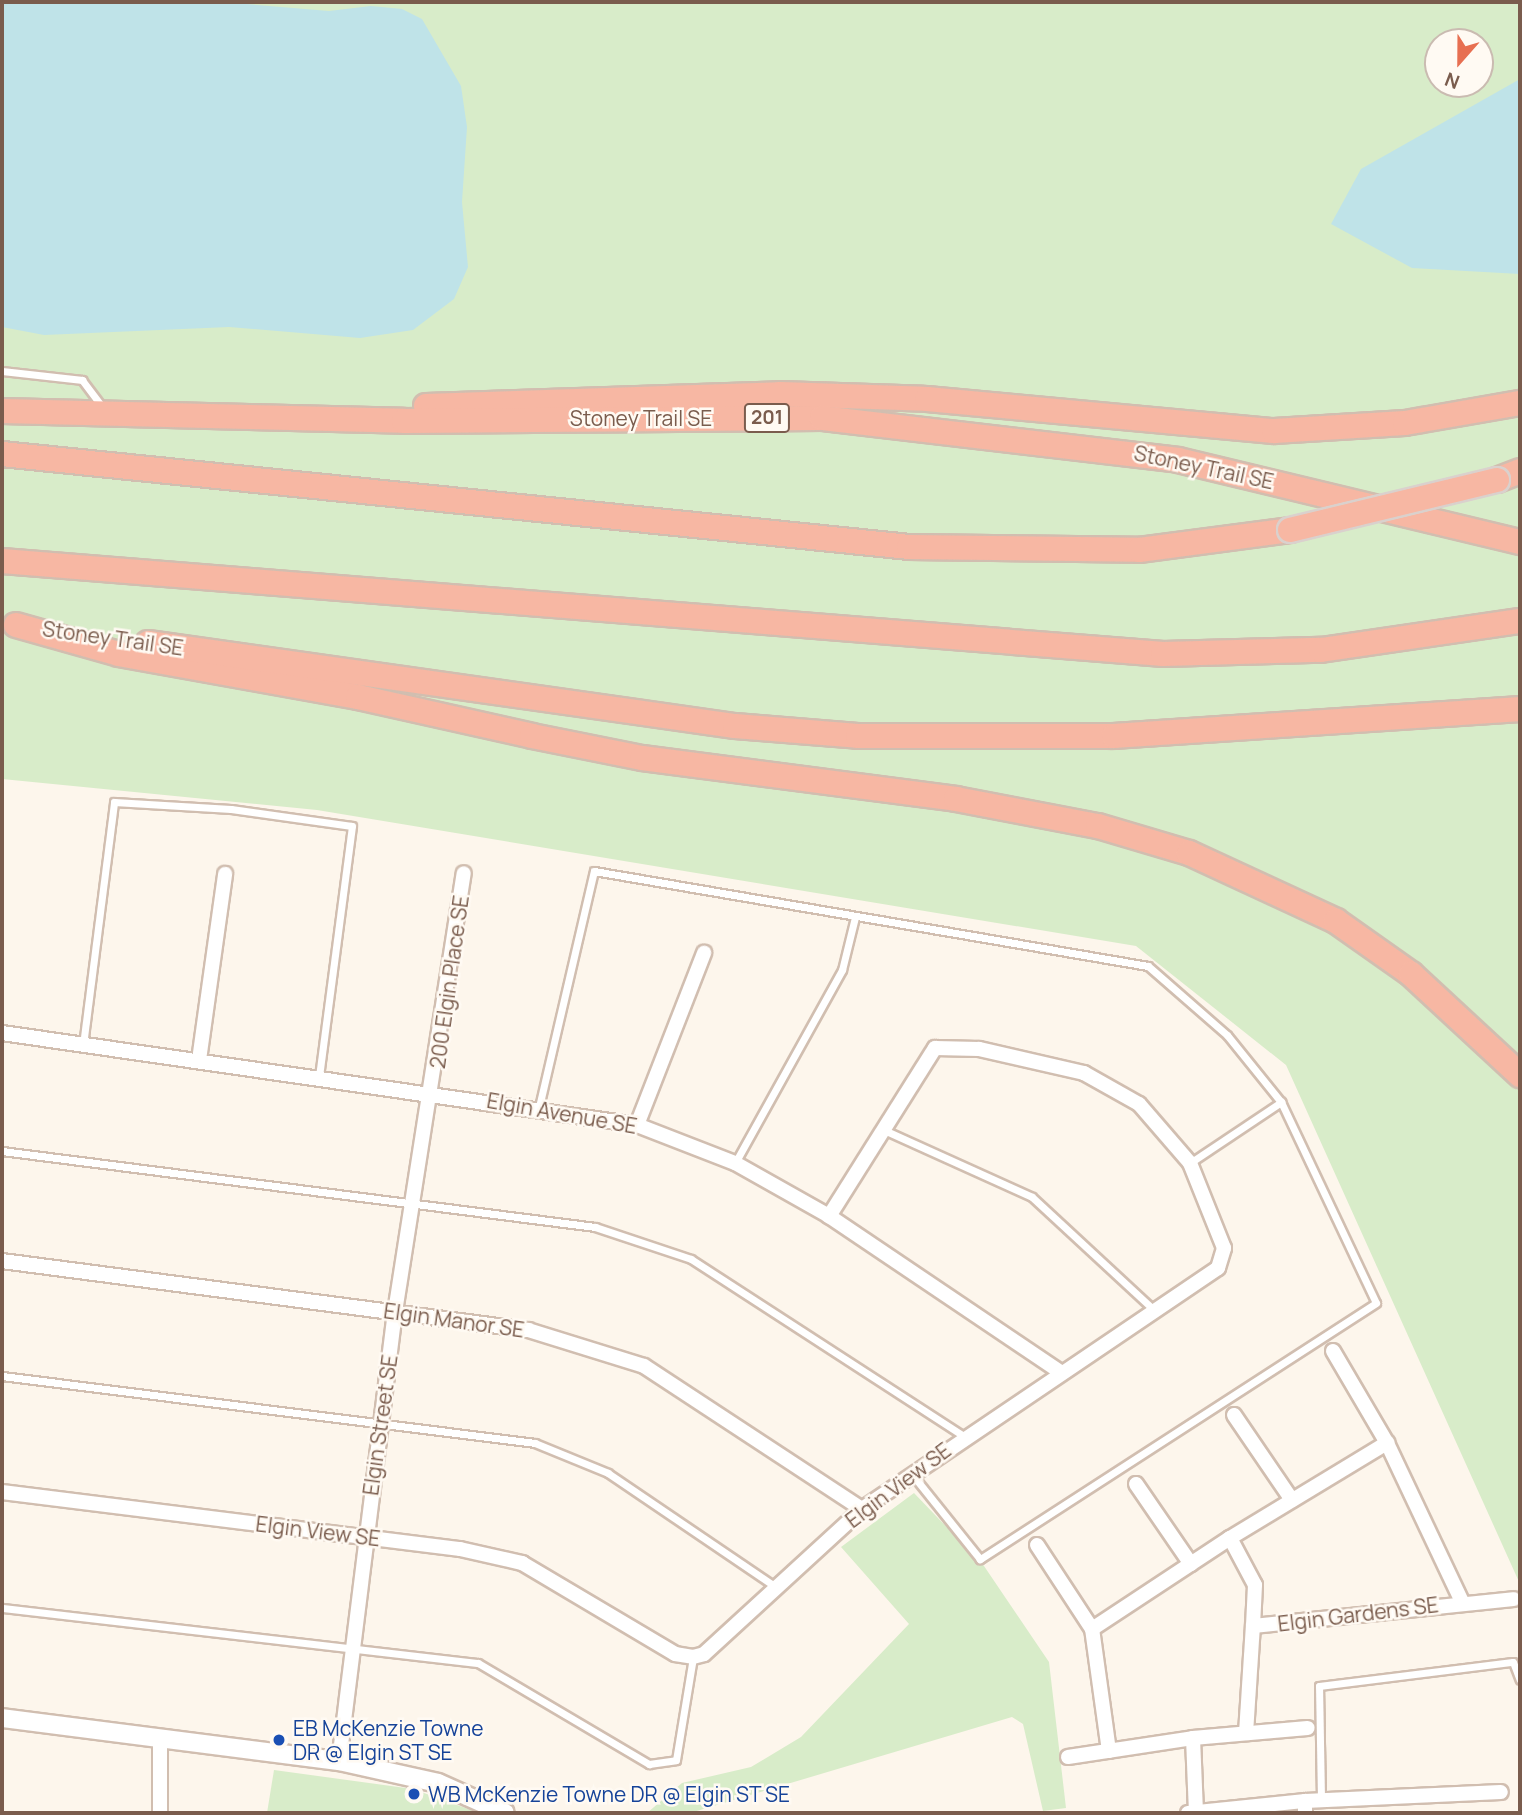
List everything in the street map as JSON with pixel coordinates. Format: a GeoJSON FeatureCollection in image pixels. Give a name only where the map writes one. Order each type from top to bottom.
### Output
{"type":"FeatureCollection","features":[{"type":"Feature","properties":{"kind":"highway"},"geometry":{"type":"LineString","coordinates":[[329,416],[470,402],[780,394],[927,399],[1274,431],[1405,423],[1520,403]]}},
{"type":"Feature","properties":{"kind":"highway","name":"Stoney Trail SE"},"geometry":{"type":"LineString","coordinates":[[2,411],[109,415],[822,418],[1007,436],[1178,460],[1520,541]]}},
{"type":"Feature","properties":{"kind":"highway"},"geometry":{"type":"LineString","coordinates":[[2,454],[909,547],[1139,550],[1290,530],[1497,480],[1520,471]]}},
{"type":"Feature","properties":{"kind":"highway"},"geometry":{"type":"LineString","coordinates":[[2,561],[1163,654],[1321,650],[1520,621]]}},
{"type":"Feature","properties":{"kind":"highway","name":"Stoney Trail SE"},"geometry":{"type":"LineString","coordinates":[[9,624],[735,726],[858,736],[1114,736],[1520,709]]}},
{"type":"Feature","properties":{"kind":"highway"},"geometry":{"type":"LineString","coordinates":[[9,624],[119,654],[358,697],[544,739],[956,799],[1098,826],[1189,853],[1336,921],[1410,974],[1520,1075]]}},
{"type":"Feature","properties":{"kind":"street","name":"200 Elgin Place SE"},"geometry":{"type":"LineString","coordinates":[[433,1091],[464,873]]}},
{"type":"Feature","properties":{"kind":"street"},"geometry":{"type":"LineString","coordinates":[[199,1060],[225,874]]}},
{"type":"Feature","properties":{"kind":"street"},"geometry":{"type":"LineString","coordinates":[[637,1125],[704,953]]}},
{"type":"Feature","properties":{"kind":"street","name":"Elgin Avenue SE"},"geometry":{"type":"LineString","coordinates":[[2,1033],[433,1091],[637,1125],[735,1163],[830,1216],[1059,1371]]}},
{"type":"Feature","properties":{"kind":"street","name":"Elgin View SE"},"geometry":{"type":"LineString","coordinates":[[2,1492],[365,1537],[522,1563],[675,1654],[693,1657],[704,1654],[774,1586],[862,1508],[1059,1371],[1217,1268],[1224,1248],[1190,1163],[1139,1104],[1084,1073],[979,1049],[935,1048],[886,1131],[830,1216]]}},
{"type":"Feature","properties":{"kind":"street","name":"Elgin Street SE"},"geometry":{"type":"LineString","coordinates":[[339,1761],[395,1312],[433,1091]]}},
{"type":"Feature","properties":{"kind":"street","name":"Elgin Manor SE"},"geometry":{"type":"LineString","coordinates":[[2,1261],[528,1330],[644,1366],[862,1508]]}},
{"type":"Feature","properties":{"kind":"street","name":"Elgin Gardens SE"},"geometry":{"type":"LineString","coordinates":[[1333,1351],[1387,1443],[1462,1602]]}},
{"type":"Feature","properties":{"kind":"street"},"geometry":{"type":"LineString","coordinates":[[1234,1415],[1292,1500]]}},
{"type":"Feature","properties":{"kind":"street"},"geometry":{"type":"LineString","coordinates":[[1092,1629],[1230,1538],[1387,1443]]}},
{"type":"Feature","properties":{"kind":"street"},"geometry":{"type":"LineString","coordinates":[[1136,1484],[1191,1564]]}},
{"type":"Feature","properties":{"kind":"street","name":"Elgin Gardens SE"},"geometry":{"type":"LineString","coordinates":[[1230,1538],[1255,1584],[1246,1733]]}},
{"type":"Feature","properties":{"kind":"street"},"geometry":{"type":"LineString","coordinates":[[1037,1545],[1092,1629],[1109,1751]]}},
{"type":"Feature","properties":{"kind":"street","name":"Elgin Gardens SE"},"geometry":{"type":"LineString","coordinates":[[1253,1626],[1514,1598]]}},
{"type":"Feature","properties":{"kind":"street"},"geometry":{"type":"LineString","coordinates":[[2,1718],[160,1741],[339,1761],[438,1783],[505,1813]]}},
{"type":"Feature","properties":{"kind":"street"},"geometry":{"type":"LineString","coordinates":[[1068,1757],[1193,1738],[1308,1728]]}},
{"type":"Feature","properties":{"kind":"street"},"geometry":{"type":"LineString","coordinates":[[1193,1738],[1193,1813],[1305,1807],[1321,1799],[1501,1792]]}},
{"type":"Feature","properties":{"kind":"street"},"geometry":{"type":"LineString","coordinates":[[160,1741],[160,1813]]}},
{"type":"Feature","properties":{"kind":"lane"},"geometry":{"type":"LineString","coordinates":[[2,371],[82,380],[109,415]]}},
{"type":"Feature","properties":{"kind":"lane"},"geometry":{"type":"LineString","coordinates":[[83,1045],[114,802],[231,809],[352,826],[319,1076]]}},
{"type":"Feature","properties":{"kind":"lane"},"geometry":{"type":"LineString","coordinates":[[539,1107],[594,871],[1148,966],[1227,1035],[1281,1102],[1376,1303],[980,1559],[911,1472]]}},
{"type":"Feature","properties":{"kind":"lane"},"geometry":{"type":"LineString","coordinates":[[735,1163],[842,970],[855,917]]}},
{"type":"Feature","properties":{"kind":"lane"},"geometry":{"type":"LineString","coordinates":[[1190,1163],[1281,1102]]}},
{"type":"Feature","properties":{"kind":"lane"},"geometry":{"type":"LineString","coordinates":[[886,1131],[1031,1197],[1153,1309]]}},
{"type":"Feature","properties":{"kind":"lane"},"geometry":{"type":"LineString","coordinates":[[2,1151],[596,1227],[691,1259],[964,1436]]}},
{"type":"Feature","properties":{"kind":"lane"},"geometry":{"type":"LineString","coordinates":[[2,1376],[536,1443],[608,1474],[774,1586]]}},
{"type":"Feature","properties":{"kind":"lane"},"geometry":{"type":"LineString","coordinates":[[2,1608],[353,1646],[478,1663],[649,1765],[676,1760],[693,1657]]}},
{"type":"Feature","properties":{"kind":"lane"},"geometry":{"type":"LineString","coordinates":[[1321,1799],[1319,1686],[1513,1662],[1520,1680]]}},
{"type":"Feature","properties":{"kind":"green space"},"geometry":{"type":"Polygon","coordinates":[[[2,2],[1520,2],[1520,1584],[1286,1065],[1136,946],[317,810],[2,779],[2,2]]]}},
{"type":"Feature","properties":{"kind":"green space"},"geometry":{"type":"Polygon","coordinates":[[[914,1493],[984,1566],[1049,1662],[1066,1808],[1043,1811],[1023,1724],[1012,1717],[690,1813],[647,1813],[682,1783],[751,1767],[801,1737],[909,1624],[841,1547],[914,1493]]]}},
{"type":"Feature","properties":{"kind":"green space"},"geometry":{"type":"Polygon","coordinates":[[[274,1770],[413,1789],[479,1813],[267,1813],[274,1770]]]}},
{"type":"Feature","properties":{"kind":"water"},"geometry":{"type":"Polygon","coordinates":[[[2,2],[223,2],[329,11],[371,6],[402,9],[422,19],[461,86],[467,127],[462,202],[468,267],[454,299],[413,330],[360,338],[229,327],[44,335],[2,327],[2,2]]]}},
{"type":"Feature","properties":{"kind":"water"},"geometry":{"type":"Polygon","coordinates":[[[1520,79],[1520,274],[1412,268],[1331,224],[1361,169],[1486,98],[1494,98],[1494,94],[1520,79]]]}},
{"type":"Feature","properties":{"kind":"place","name":"EB McKenzie Towne DR @ Elgin ST SE"},"geometry":{"type":"Point","coordinates":[279,1740]}},
{"type":"Feature","properties":{"kind":"place","name":"WB McKenzie Towne DR @ Elgin ST SE"},"geometry":{"type":"Point","coordinates":[414,1794]}}]}
